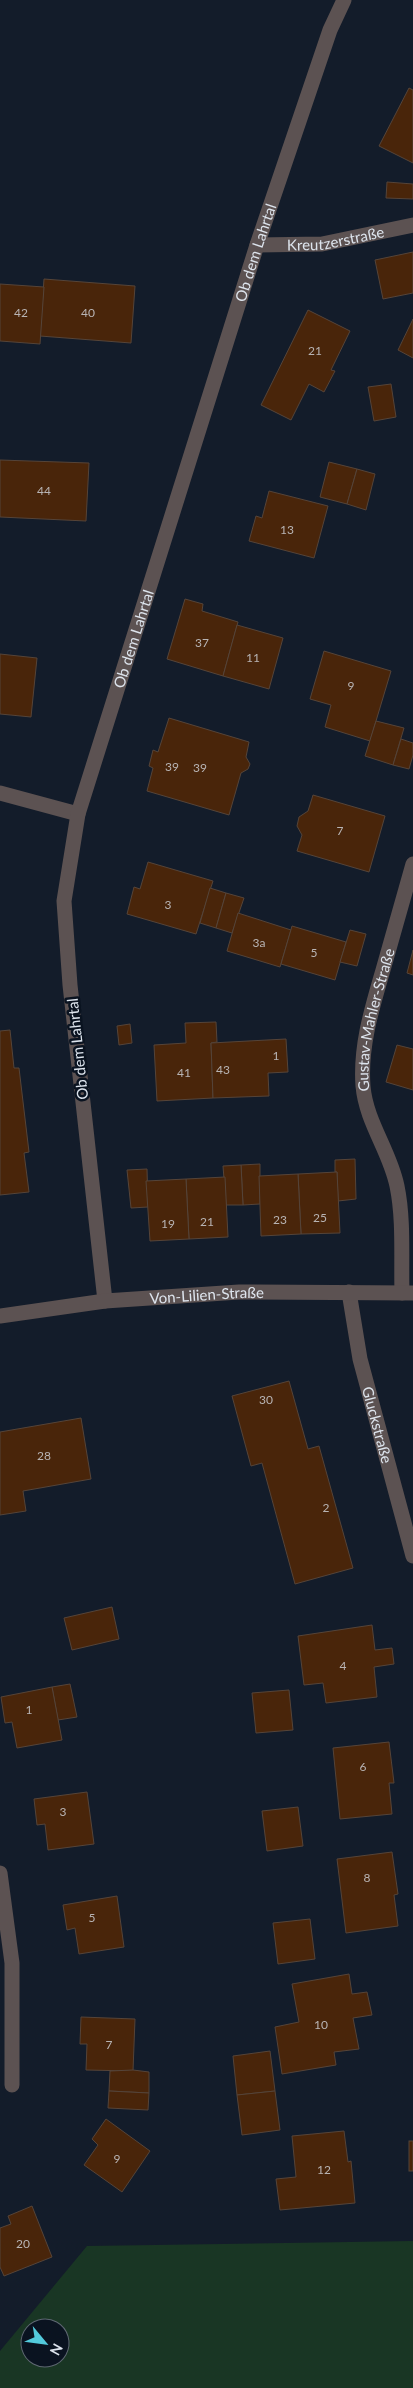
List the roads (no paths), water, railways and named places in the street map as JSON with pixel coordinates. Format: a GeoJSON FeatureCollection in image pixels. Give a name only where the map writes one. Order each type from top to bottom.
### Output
{"type":"FeatureCollection","features":[{"type":"Feature","properties":{"kind":"street","name":"Ob dem Lahrtal"},"geometry":{"type":"LineString","coordinates":[[105,1302],[72,995],[64,901],[78,814],[257,245],[330,30],[344,0]]}},
{"type":"Feature","properties":{"kind":"street","name":"Kreutzerstraße"},"geometry":{"type":"LineString","coordinates":[[257,245],[322,244],[413,225]]}},
{"type":"Feature","properties":{"kind":"street"},"geometry":{"type":"LineString","coordinates":[[0,793],[78,814]]}},
{"type":"Feature","properties":{"kind":"street","name":"Gustav-Mahler-Straße"},"geometry":{"type":"LineString","coordinates":[[407,1293],[397,1186],[387,1157],[370,1119],[363,1087],[363,1058],[370,1014],[413,864]]}},
{"type":"Feature","properties":{"kind":"street","name":"Von-Lilien-Straße"},"geometry":{"type":"LineString","coordinates":[[0,1316],[105,1302],[239,1292],[407,1293]]}},
{"type":"Feature","properties":{"kind":"street","name":"Gluckstraße"},"geometry":{"type":"LineString","coordinates":[[348,1292],[360,1359],[413,1556]]}},
{"type":"Feature","properties":{"kind":"street"},"geometry":{"type":"LineString","coordinates":[[0,1873],[12,1963],[12,2085]]}}]}
